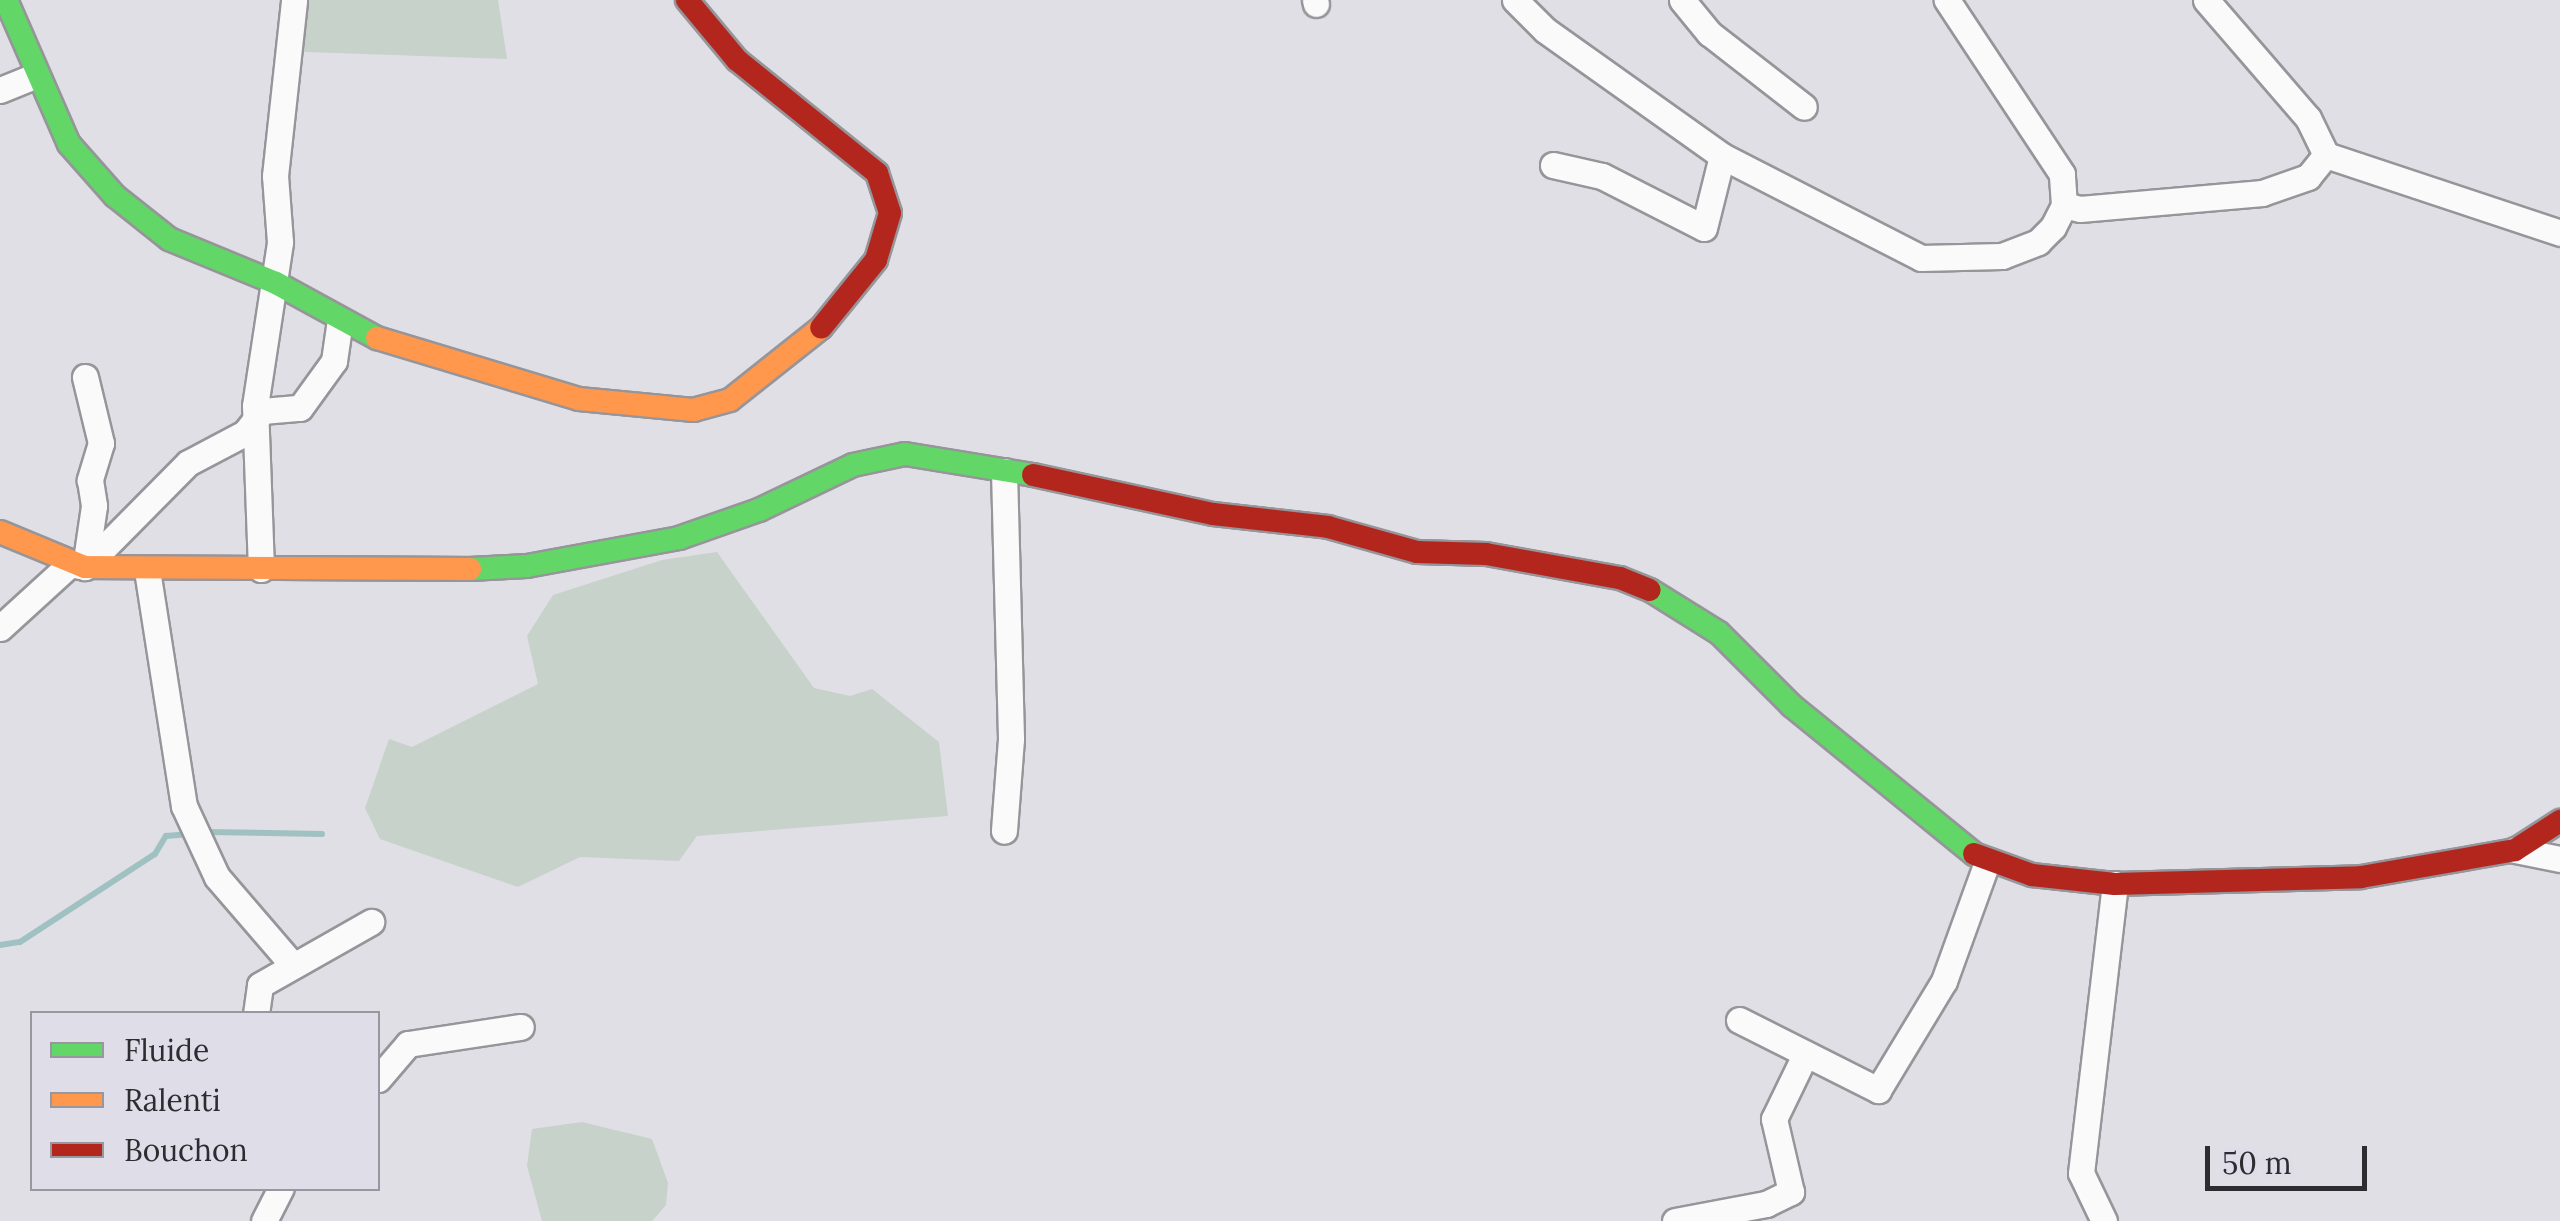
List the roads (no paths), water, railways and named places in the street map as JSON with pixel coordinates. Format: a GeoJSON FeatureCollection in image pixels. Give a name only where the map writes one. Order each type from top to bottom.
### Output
{"type":"FeatureCollection","features":[{"type":"Feature","properties":{"kind":"street"},"geometry":{"type":"LineString","coordinates":[[6,0],[69,144],[142,220],[169,238],[276,283],[390,345],[579,398],[693,410],[730,400],[814,336],[876,260],[890,213],[877,173],[737,60],[687,0]]}},
{"type":"Feature","properties":{"kind":"street"},"geometry":{"type":"LineString","coordinates":[[262,569],[255,424],[276,283],[275,176],[294,0]]}},
{"type":"Feature","properties":{"kind":"street"},"geometry":{"type":"LineString","coordinates":[[1515,0],[1545,30],[1722,156],[1921,258],[2002,256],[2038,242],[2064,206],[2062,174],[2030,117],[1948,0]]}},
{"type":"Feature","properties":{"kind":"street"},"geometry":{"type":"LineString","coordinates":[[1682,0],[1709,33],[1804,107]]}},
{"type":"Feature","properties":{"kind":"street"},"geometry":{"type":"LineString","coordinates":[[2206,0],[2308,118],[2326,154],[2560,233]]}},
{"type":"Feature","properties":{"kind":"street"},"geometry":{"type":"LineString","coordinates":[[0,90],[36,76]]}},
{"type":"Feature","properties":{"kind":"street"},"geometry":{"type":"LineString","coordinates":[[2064,206],[2080,210],[2262,192],[2308,177],[2326,154]]}},
{"type":"Feature","properties":{"kind":"street"},"geometry":{"type":"LineString","coordinates":[[1552,165],[1602,176],[1704,228],[1722,156]]}},
{"type":"Feature","properties":{"kind":"street"},"geometry":{"type":"LineString","coordinates":[[85,567],[188,463],[255,424],[262,412],[300,408],[334,361],[340,320]]}},
{"type":"Feature","properties":{"kind":"street"},"geometry":{"type":"LineString","coordinates":[[85,377],[101,443],[90,480],[85,567]]}},
{"type":"Feature","properties":{"kind":"street"},"geometry":{"type":"LineString","coordinates":[[0,628],[70,564],[147,570],[421,572],[544,564],[678,538],[760,510],[854,465],[905,454],[1213,514],[1328,528],[1416,552],[1486,554],[1573,568],[1650,590],[1719,633],[1810,721],[1987,862],[2032,875],[2115,884],[2361,877],[2515,850],[2560,859]]}},
{"type":"Feature","properties":{"kind":"street"},"geometry":{"type":"LineString","coordinates":[[1004,471],[1011,738],[1004,831]]}},
{"type":"Feature","properties":{"kind":"street"},"geometry":{"type":"LineString","coordinates":[[0,532],[85,567]]}},
{"type":"Feature","properties":{"kind":"street"},"geometry":{"type":"LineString","coordinates":[[147,570],[184,806],[217,877],[290,963]]}},
{"type":"Feature","properties":{"kind":"street"},"geometry":{"type":"LineString","coordinates":[[2515,850],[2560,822]]}},
{"type":"Feature","properties":{"kind":"street"},"geometry":{"type":"LineString","coordinates":[[1739,1020],[1878,1090],[1944,981],[1987,862]]}},
{"type":"Feature","properties":{"kind":"street"},"geometry":{"type":"LineString","coordinates":[[2104,1221],[2081,1173],[2115,884]]}},
{"type":"Feature","properties":{"kind":"street"},"geometry":{"type":"LineString","coordinates":[[256,1011],[260,985],[290,963],[371,922]]}},
{"type":"Feature","properties":{"kind":"street"},"geometry":{"type":"LineString","coordinates":[[380,1077],[408,1044],[521,1027]]}},
{"type":"Feature","properties":{"kind":"street"},"geometry":{"type":"LineString","coordinates":[[1674,1221],[1766,1204],[1792,1192],[1774,1119],[1805,1055]]}},
{"type":"Feature","properties":{"kind":"street"},"geometry":{"type":"LineString","coordinates":[[264,1221],[280,1191]]}},
{"type":"Feature","properties":{"kind":"waterway"},"geometry":{"type":"LineString","coordinates":[[206,832],[322,834]]}},
{"type":"Feature","properties":{"kind":"waterway"},"geometry":{"type":"LineString","coordinates":[[0,945],[20,942],[155,854],[166,836],[190,834]]}}]}
